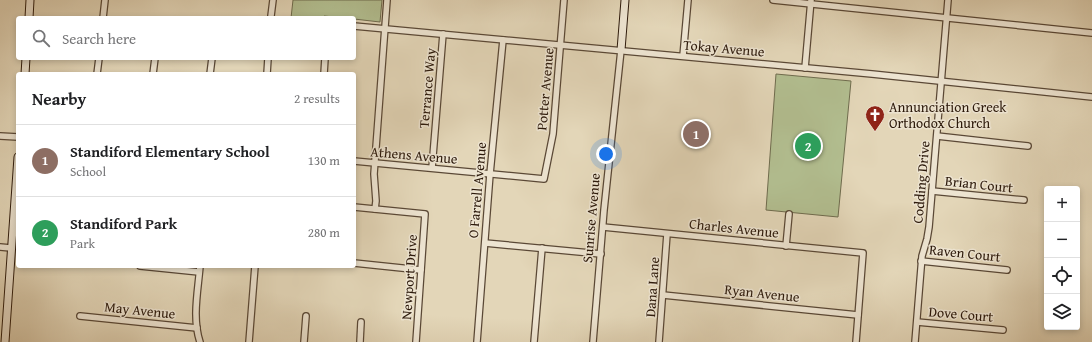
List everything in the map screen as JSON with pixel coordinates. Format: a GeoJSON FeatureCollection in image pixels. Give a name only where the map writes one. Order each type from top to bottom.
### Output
{"type":"FeatureCollection","features":[{"type":"Feature","properties":{"kind":"main road"},"geometry":{"type":"LineString","coordinates":[[29,16],[30,0]]}},
{"type":"Feature","properties":{"kind":"main road","name":"Sunrise Avenue"},"geometry":{"type":"LineString","coordinates":[[621,50],[625,0]]}},
{"type":"Feature","properties":{"kind":"main road"},"geometry":{"type":"LineString","coordinates":[[24,72],[26,60]]}},
{"type":"Feature","properties":{"kind":"main road"},"geometry":{"type":"LineString","coordinates":[[4,342],[16,183]]}},
{"type":"Feature","properties":{"kind":"street"},"geometry":{"type":"LineString","coordinates":[[103,16],[104,0]]}},
{"type":"Feature","properties":{"kind":"street"},"geometry":{"type":"LineString","coordinates":[[271,16],[273,0]]}},
{"type":"Feature","properties":{"kind":"street"},"geometry":{"type":"LineString","coordinates":[[356,207],[376,209],[374,174],[387,0]]}},
{"type":"Feature","properties":{"kind":"street","name":"Potter Avenue"},"geometry":{"type":"LineString","coordinates":[[544,179],[553,134],[564,0]]}},
{"type":"Feature","properties":{"kind":"street"},"geometry":{"type":"LineString","coordinates":[[683,56],[688,0]]}},
{"type":"Feature","properties":{"kind":"street"},"geometry":{"type":"LineString","coordinates":[[773,0],[810,2],[1092,33]]}},
{"type":"Feature","properties":{"kind":"street","name":"Codding Drive"},"geometry":{"type":"LineString","coordinates":[[915,342],[921,261],[927,239],[932,191],[948,0]]}},
{"type":"Feature","properties":{"kind":"street"},"geometry":{"type":"LineString","coordinates":[[806,68],[810,2]]}},
{"type":"Feature","properties":{"kind":"street","name":"Tokay Avenue"},"geometry":{"type":"LineString","coordinates":[[356,26],[621,50],[1092,97]]}},
{"type":"Feature","properties":{"kind":"street","name":"Terrance Way"},"geometry":{"type":"LineString","coordinates":[[432,168],[443,34]]}},
{"type":"Feature","properties":{"kind":"street","name":"O Farrell Avenue"},"geometry":{"type":"LineString","coordinates":[[477,342],[490,174],[503,40]]}},
{"type":"Feature","properties":{"kind":"street","name":"Sunrise Avenue"},"geometry":{"type":"LineString","coordinates":[[593,342],[621,50]]}},
{"type":"Feature","properties":{"kind":"street"},"geometry":{"type":"LineString","coordinates":[[97,72],[99,60]]}},
{"type":"Feature","properties":{"kind":"street"},"geometry":{"type":"LineString","coordinates":[[154,72],[155,60]]}},
{"type":"Feature","properties":{"kind":"street"},"geometry":{"type":"LineString","coordinates":[[210,72],[212,60]]}},
{"type":"Feature","properties":{"kind":"street"},"geometry":{"type":"LineString","coordinates":[[267,72],[268,60]]}},
{"type":"Feature","properties":{"kind":"street"},"geometry":{"type":"LineString","coordinates":[[324,72],[325,60]]}},
{"type":"Feature","properties":{"kind":"street"},"geometry":{"type":"LineString","coordinates":[[0,136],[16,137]]}},
{"type":"Feature","properties":{"kind":"street"},"geometry":{"type":"LineString","coordinates":[[937,136],[1028,146]]}},
{"type":"Feature","properties":{"kind":"street","name":"Athens Avenue"},"geometry":{"type":"LineString","coordinates":[[356,161],[544,179]]}},
{"type":"Feature","properties":{"kind":"street","name":"Brian Court"},"geometry":{"type":"LineString","coordinates":[[932,191],[1024,200]]}},
{"type":"Feature","properties":{"kind":"street","name":"Newport Drive"},"geometry":{"type":"LineString","coordinates":[[376,209],[425,214],[416,342]]}},
{"type":"Feature","properties":{"kind":"street"},"geometry":{"type":"LineString","coordinates":[[786,246],[789,214]]}},
{"type":"Feature","properties":{"kind":"street","name":"Charles Avenue"},"geometry":{"type":"LineString","coordinates":[[603,227],[863,253],[858,315]]}},
{"type":"Feature","properties":{"kind":"street","name":"Dana Lane"},"geometry":{"type":"LineString","coordinates":[[659,342],[668,234]]}},
{"type":"Feature","properties":{"kind":"street"},"geometry":{"type":"LineString","coordinates":[[485,243],[601,254]]}},
{"type":"Feature","properties":{"kind":"street"},"geometry":{"type":"LineString","coordinates":[[0,247],[11,248]]}},
{"type":"Feature","properties":{"kind":"street"},"geometry":{"type":"LineString","coordinates":[[534,342],[542,248]]}},
{"type":"Feature","properties":{"kind":"street","name":"Raven Court"},"geometry":{"type":"LineString","coordinates":[[921,261],[1007,270]]}},
{"type":"Feature","properties":{"kind":"street"},"geometry":{"type":"LineString","coordinates":[[356,263],[421,270]]}},
{"type":"Feature","properties":{"kind":"street"},"geometry":{"type":"LineString","coordinates":[[179,268],[199,269],[196,316],[200,342]]}},
{"type":"Feature","properties":{"kind":"street"},"geometry":{"type":"LineString","coordinates":[[249,342],[255,268]]}},
{"type":"Feature","properties":{"kind":"street","name":"Ryan Avenue"},"geometry":{"type":"LineString","coordinates":[[663,295],[858,315]]}},
{"type":"Feature","properties":{"kind":"street"},"geometry":{"type":"LineString","coordinates":[[856,342],[858,315]]}},
{"type":"Feature","properties":{"kind":"street","name":"May Avenue"},"geometry":{"type":"LineString","coordinates":[[80,316],[197,328]]}},
{"type":"Feature","properties":{"kind":"street"},"geometry":{"type":"LineString","coordinates":[[304,342],[306,316]]}},
{"type":"Feature","properties":{"kind":"street"},"geometry":{"type":"LineString","coordinates":[[360,342],[362,322]]}},
{"type":"Feature","properties":{"kind":"street","name":"Dove Court"},"geometry":{"type":"LineString","coordinates":[[916,322],[1003,330]]}},
{"type":"Feature","properties":{"kind":"green space"},"geometry":{"type":"Polygon","coordinates":[[[293,0],[382,0],[380,22],[356,19],[356,16],[291,16],[293,0]]]}},
{"type":"Feature","properties":{"kind":"green space"},"geometry":{"type":"Polygon","coordinates":[[[776,74],[851,81],[838,217],[766,210],[776,74]]]}},
{"type":"Feature","properties":{"kind":"place","name":"Annunciation Greek Orthodox Church"},"geometry":{"type":"Point","coordinates":[875,132]}},
{"type":"Feature","properties":{"kind":"place","name":"Standiford Elementary School"},"geometry":{"type":"Point","coordinates":[696,134]}},
{"type":"Feature","properties":{"kind":"place","name":"Standiford Park"},"geometry":{"type":"Point","coordinates":[808,146]}}]}
